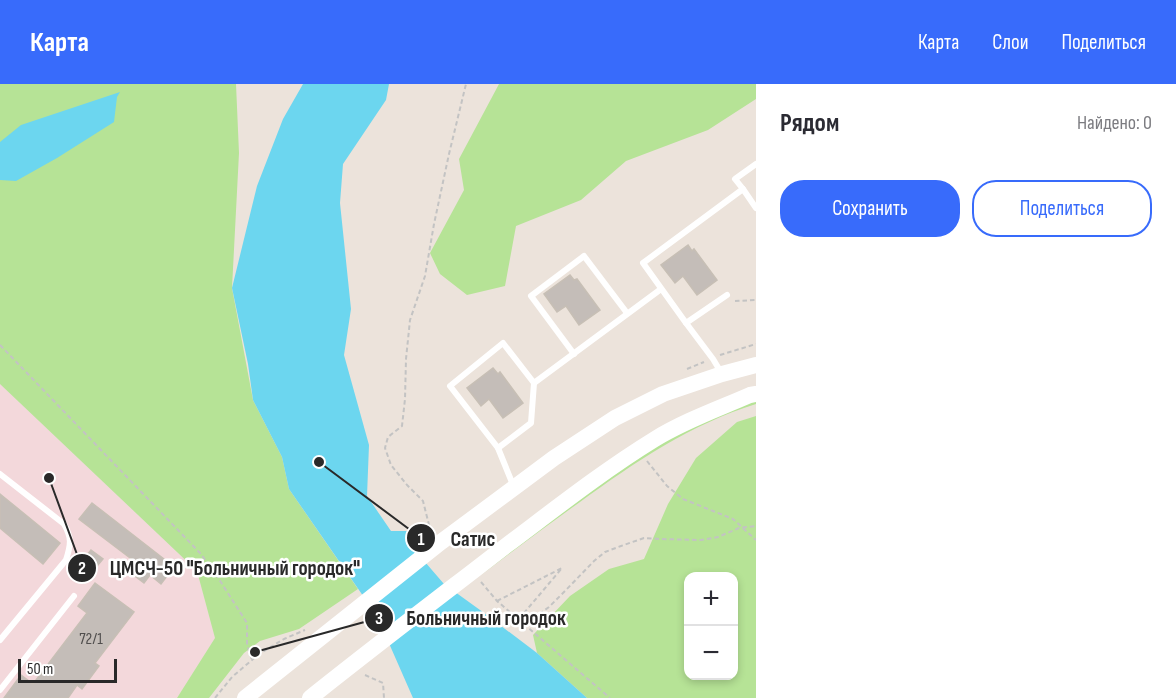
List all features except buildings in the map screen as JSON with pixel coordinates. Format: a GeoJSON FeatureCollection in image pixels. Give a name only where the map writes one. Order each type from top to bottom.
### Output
{"type":"FeatureCollection","features":[{"type":"Feature","properties":{"kind":"main road"},"geometry":{"type":"LineString","coordinates":[[246,698],[354,612],[430,545],[615,418],[663,394],[756,365]]}},
{"type":"Feature","properties":{"kind":"main road"},"geometry":{"type":"LineString","coordinates":[[310,698],[363,664],[454,585],[582,489],[655,439],[682,424],[756,394]]}},
{"type":"Feature","properties":{"kind":"lane"},"geometry":{"type":"LineString","coordinates":[[756,164],[735,179],[756,208]]}},
{"type":"Feature","properties":{"kind":"lane"},"geometry":{"type":"LineString","coordinates":[[722,374],[713,358],[643,263],[742,189]]}},
{"type":"Feature","properties":{"kind":"lane"},"geometry":{"type":"LineString","coordinates":[[574,354],[531,296],[584,256],[627,313]]}},
{"type":"Feature","properties":{"kind":"lane"},"geometry":{"type":"LineString","coordinates":[[534,383],[661,289]]}},
{"type":"Feature","properties":{"kind":"lane"},"geometry":{"type":"LineString","coordinates":[[686,323],[727,295]]}},
{"type":"Feature","properties":{"kind":"lane"},"geometry":{"type":"LineString","coordinates":[[498,448],[531,423],[534,383],[504,343],[450,386],[498,448],[514,488]]}},
{"type":"Feature","properties":{"kind":"lane"},"geometry":{"type":"LineString","coordinates":[[0,474],[64,524],[70,536],[70,548],[66,560],[0,640]]}},
{"type":"Feature","properties":{"kind":"lane"},"geometry":{"type":"LineString","coordinates":[[0,690],[74,596]]}},
{"type":"Feature","properties":{"kind":"path"},"geometry":{"type":"LineString","coordinates":[[430,545],[423,501],[391,465],[385,448],[388,437],[402,426],[410,320],[425,276],[465,84]]}},
{"type":"Feature","properties":{"kind":"path"},"geometry":{"type":"LineString","coordinates":[[718,301],[756,300]]}},
{"type":"Feature","properties":{"kind":"path"},"geometry":{"type":"LineString","coordinates":[[0,345],[200,553],[247,622],[247,645],[252,660]]}},
{"type":"Feature","properties":{"kind":"path"},"geometry":{"type":"LineString","coordinates":[[646,460],[667,486],[683,499],[733,519],[756,540]]}},
{"type":"Feature","properties":{"kind":"path"},"geometry":{"type":"LineString","coordinates":[[518,620],[532,618],[549,607],[605,552],[644,538],[701,540],[756,526]]}},
{"type":"Feature","properties":{"kind":"path"},"geometry":{"type":"LineString","coordinates":[[497,600],[562,568],[518,620]]}},
{"type":"Feature","properties":{"kind":"path"},"geometry":{"type":"LineString","coordinates":[[478,579],[518,620],[610,698]]}},
{"type":"Feature","properties":{"kind":"path"},"geometry":{"type":"LineString","coordinates":[[215,698],[232,677],[252,660],[309,627]]}},
{"type":"Feature","properties":{"kind":"path"},"geometry":{"type":"LineString","coordinates":[[363,664],[366,676],[383,683],[384,698]]}},
{"type":"Feature","properties":{"kind":"shaded area"},"geometry":{"type":"Polygon","coordinates":[[[0,384],[197,571],[215,638],[177,698],[0,698],[0,384]]]}},
{"type":"Feature","properties":{"kind":"green space"},"geometry":{"type":"Polygon","coordinates":[[[0,84],[236,84],[239,153],[232,288],[253,400],[282,457],[289,489],[358,589],[299,629],[260,641],[244,653],[209,698],[177,698],[215,638],[197,571],[0,384],[0,84]]]}},
{"type":"Feature","properties":{"kind":"green space"},"geometry":{"type":"Polygon","coordinates":[[[499,84],[756,84],[756,99],[708,130],[626,161],[581,200],[516,226],[505,286],[467,295],[440,274],[430,253],[464,190],[459,159],[499,84]]]}},
{"type":"Feature","properties":{"kind":"green space"},"geometry":{"type":"Polygon","coordinates":[[[756,399],[756,404],[686,433],[643,459],[567,511],[480,576],[605,477],[689,426],[756,399]]]}},
{"type":"Feature","properties":{"kind":"green space"},"geometry":{"type":"Polygon","coordinates":[[[756,416],[756,698],[587,698],[537,653],[533,635],[570,596],[609,569],[644,559],[668,504],[696,458],[737,422],[756,416]]]}},
{"type":"Feature","properties":{"kind":"water"},"geometry":{"type":"Polygon","coordinates":[[[303,84],[389,84],[386,100],[343,164],[340,203],[351,309],[344,355],[369,445],[367,496],[391,531],[410,531],[419,555],[444,584],[537,653],[587,698],[413,698],[377,616],[289,489],[282,457],[253,400],[232,288],[257,186],[283,119],[303,84]]]}},
{"type":"Feature","properties":{"kind":"water"},"geometry":{"type":"Polygon","coordinates":[[[120,92],[117,97],[114,122],[16,181],[0,180],[0,142],[21,125],[120,92]]]}},
{"type":"Feature","properties":{"kind":"place","name":"Сатис"},"geometry":{"type":"Point","coordinates":[319,462]}},
{"type":"Feature","properties":{"kind":"place","name":"ЦМСЧ-50 \"Больничный городок\""},"geometry":{"type":"Point","coordinates":[49,478]}},
{"type":"Feature","properties":{"kind":"place","name":"Больничный городок"},"geometry":{"type":"Point","coordinates":[255,652]}}]}
